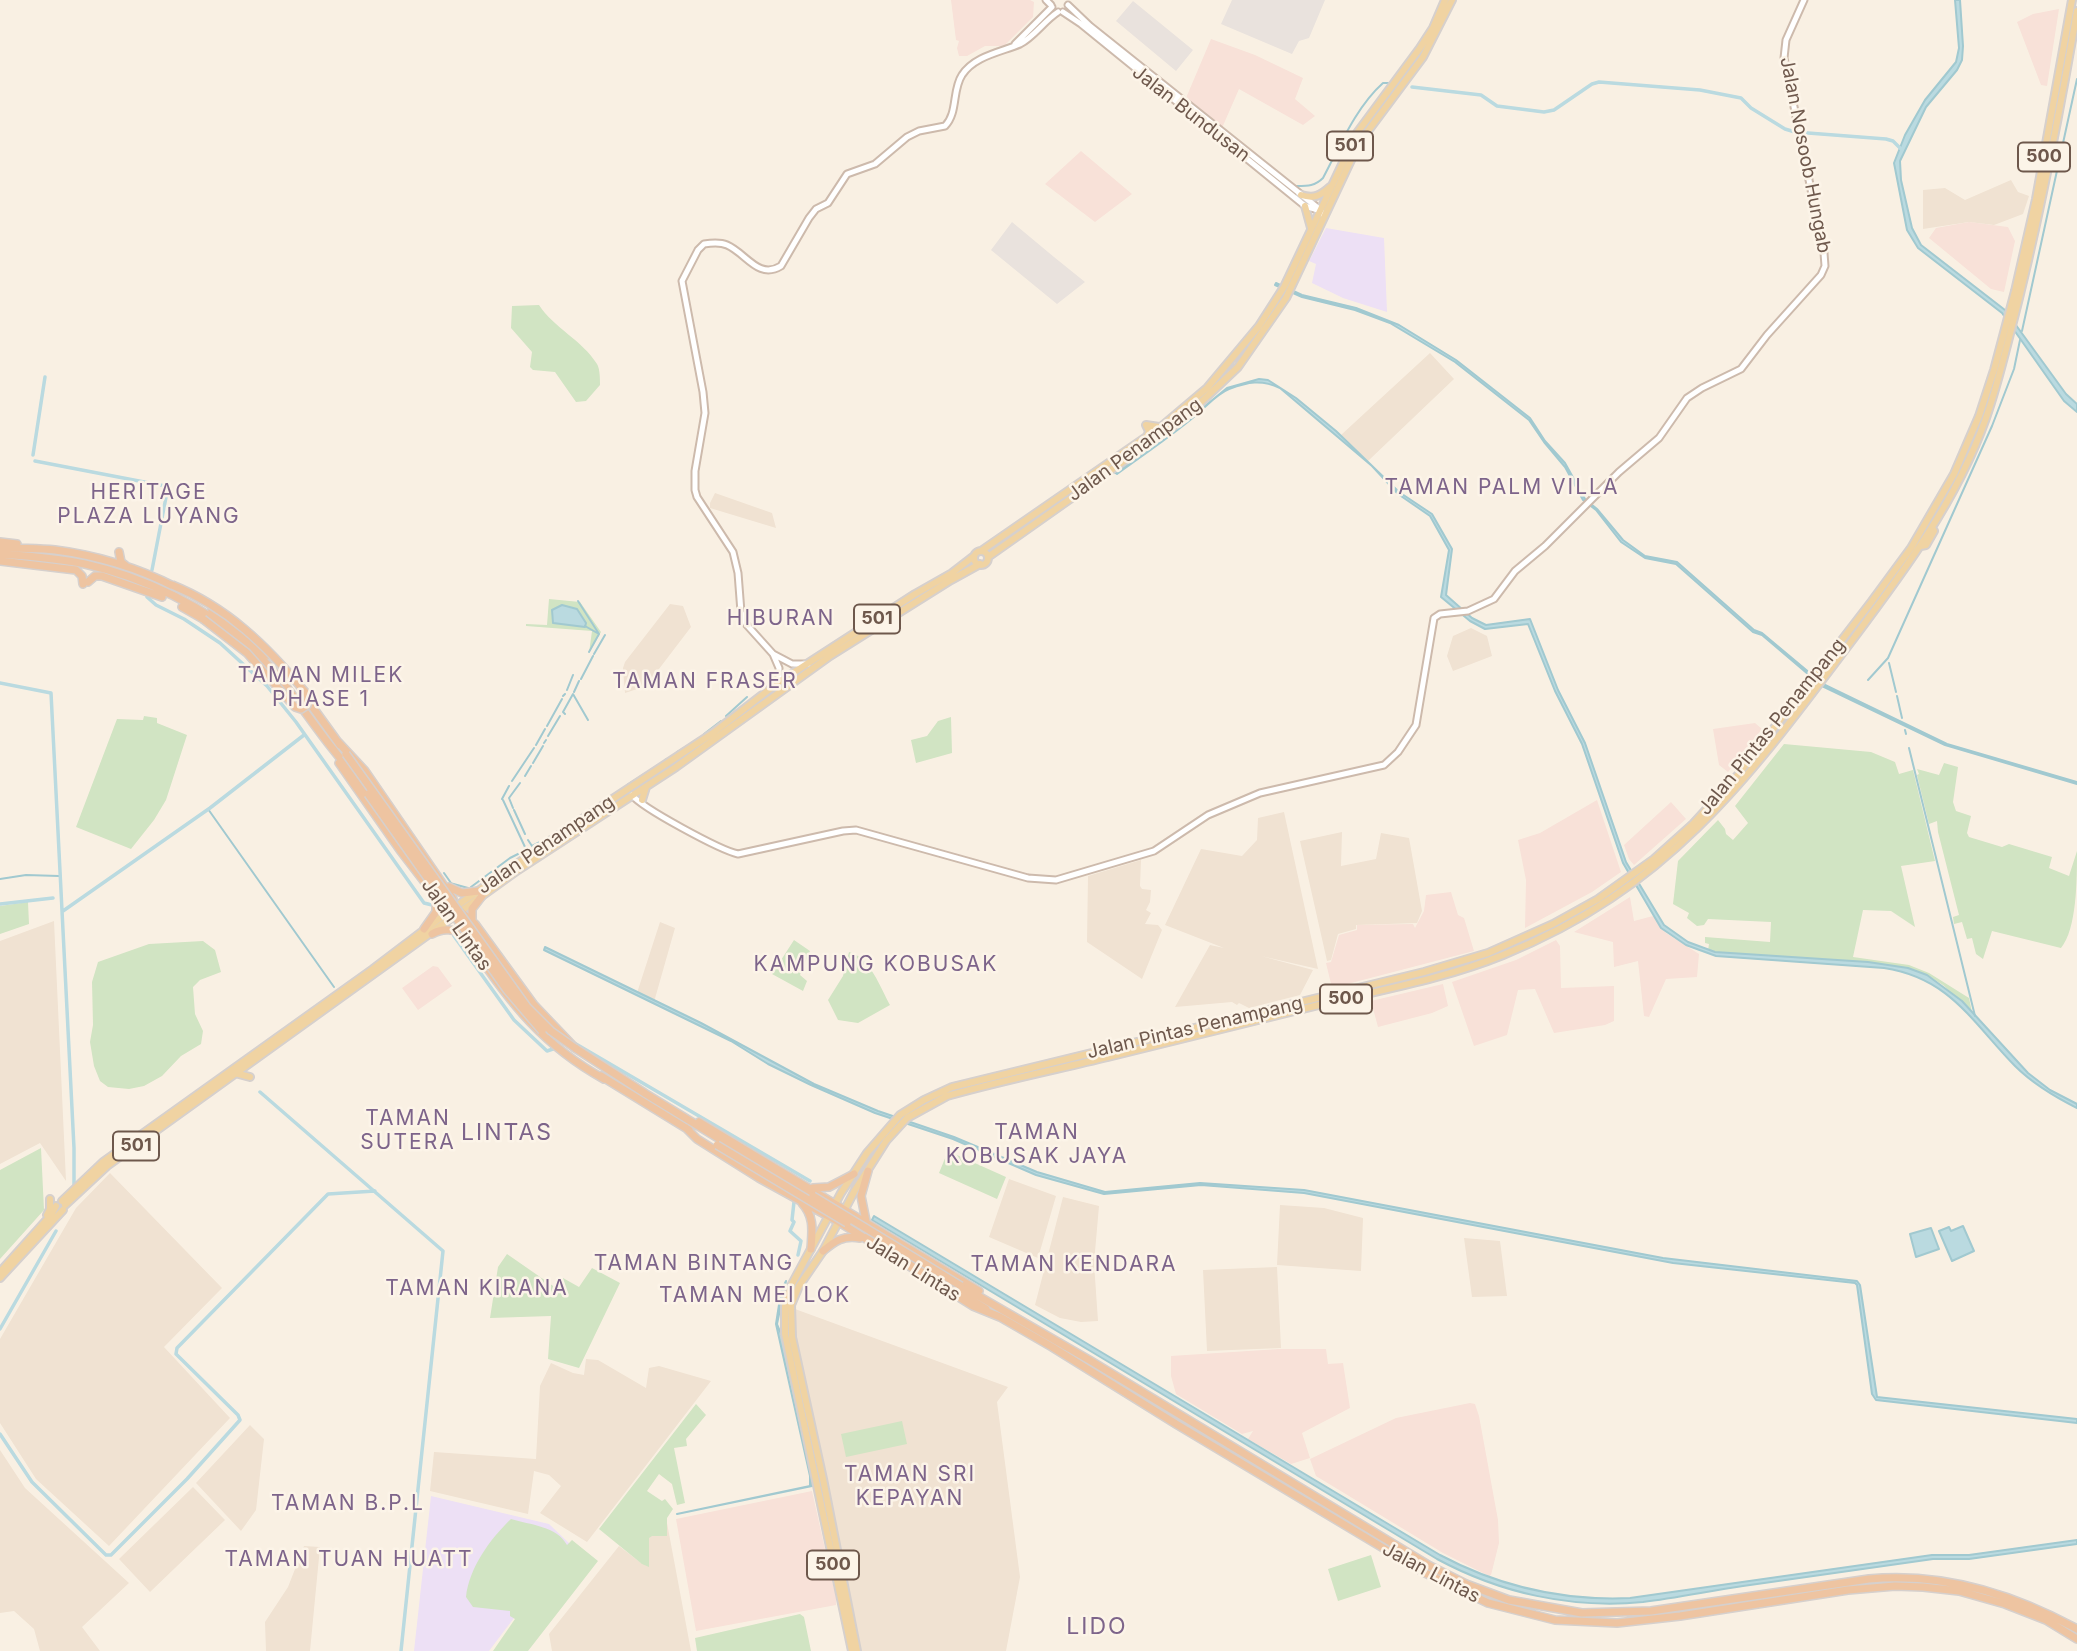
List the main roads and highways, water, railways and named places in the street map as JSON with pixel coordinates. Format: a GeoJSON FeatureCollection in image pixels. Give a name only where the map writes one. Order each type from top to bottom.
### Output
{"type":"FeatureCollection","features":[{"type":"Feature","properties":{"kind":"highway","name":"Jalan Lintas"},"geometry":{"type":"LineString","coordinates":[[0,545],[101,559],[158,579],[227,620],[273,660],[298,688],[335,745],[365,771],[459,909],[475,924],[519,988],[577,1049]]}},
{"type":"Feature","properties":{"kind":"highway"},"geometry":{"type":"LineString","coordinates":[[101,559],[117,551],[121,562],[134,570]]}},
{"type":"Feature","properties":{"kind":"highway","name":"Jalan Lintas"},"geometry":{"type":"LineString","coordinates":[[0,554],[70,562],[106,570],[155,588],[227,628],[252,649],[335,745],[527,1007],[551,1031],[713,1136],[817,1195]]}},
{"type":"Feature","properties":{"kind":"highway"},"geometry":{"type":"LineString","coordinates":[[0,561],[76,570],[85,583]]}},
{"type":"Feature","properties":{"kind":"highway"},"geometry":{"type":"LineString","coordinates":[[24,563],[60,561]]}},
{"type":"Feature","properties":{"kind":"highway"},"geometry":{"type":"LineString","coordinates":[[70,562],[85,572],[85,583]]}},
{"type":"Feature","properties":{"kind":"highway"},"geometry":{"type":"LineString","coordinates":[[85,583],[96,573],[138,582]]}},
{"type":"Feature","properties":{"kind":"highway"},"geometry":{"type":"LineString","coordinates":[[85,583],[98,576],[121,582],[156,594],[201,618]]}},
{"type":"Feature","properties":{"kind":"highway"},"geometry":{"type":"LineString","coordinates":[[172,585],[210,602],[247,630],[278,659],[305,692],[308,696],[307,705],[301,709],[295,707],[247,653],[187,605]]}},
{"type":"Feature","properties":{"kind":"highway","name":"Jalan Lintas"},"geometry":{"type":"LineString","coordinates":[[335,745],[337,760],[364,800],[464,934],[506,997],[530,1024],[559,1047],[604,1079],[686,1128],[1045,1335],[1440,1571],[1501,1597],[1568,1612],[1634,1613],[1851,1581],[1896,1577],[1948,1582],[1986,1590],[2035,1607],[2077,1629]]}},
{"type":"Feature","properties":{"kind":"highway","name":"Jalan Lintas"},"geometry":{"type":"LineString","coordinates":[[345,758],[507,990],[559,1047]]}},
{"type":"Feature","properties":{"kind":"highway"},"geometry":{"type":"LineString","coordinates":[[439,876],[454,891],[480,893],[471,915],[475,924]]}},
{"type":"Feature","properties":{"kind":"highway"},"geometry":{"type":"LineString","coordinates":[[447,888],[445,899],[436,897],[436,912],[428,931],[448,929],[464,934]]}},
{"type":"Feature","properties":{"kind":"highway"},"geometry":{"type":"LineString","coordinates":[[464,934],[461,926],[464,922],[475,924]]}},
{"type":"Feature","properties":{"kind":"highway","name":"Jalan Lintas"},"geometry":{"type":"LineString","coordinates":[[691,1121],[706,1126],[806,1185],[817,1195]]}},
{"type":"Feature","properties":{"kind":"highway","name":"Jalan Lintas"},"geometry":{"type":"LineString","coordinates":[[686,1128],[698,1139],[800,1202],[839,1217],[1226,1454],[1461,1592],[1514,1611],[1581,1622],[1617,1623],[1877,1587],[1945,1589],[1994,1600],[2032,1614],[2077,1639]]}},
{"type":"Feature","properties":{"kind":"highway"},"geometry":{"type":"LineString","coordinates":[[817,1195],[839,1217],[851,1216],[864,1220],[861,1196],[867,1171]]}},
{"type":"Feature","properties":{"kind":"highway"},"geometry":{"type":"LineString","coordinates":[[806,1185],[819,1189],[827,1188],[854,1174]]}},
{"type":"Feature","properties":{"kind":"highway"},"geometry":{"type":"LineString","coordinates":[[813,1207],[821,1208],[825,1205],[825,1199],[817,1195]]}},
{"type":"Feature","properties":{"kind":"highway"},"geometry":{"type":"LineString","coordinates":[[800,1202],[807,1209],[813,1224],[811,1249]]}},
{"type":"Feature","properties":{"kind":"highway","name":"Jalan Lintas"},"geometry":{"type":"LineString","coordinates":[[839,1217],[864,1220],[1045,1335]]}},
{"type":"Feature","properties":{"kind":"highway","name":"Jalan Lintas"},"geometry":{"type":"LineString","coordinates":[[839,1217],[870,1242],[973,1306],[1000,1317]]}},
{"type":"Feature","properties":{"kind":"highway"},"geometry":{"type":"LineString","coordinates":[[823,1251],[836,1240],[845,1237],[859,1237],[870,1242]]}},
{"type":"Feature","properties":{"kind":"highway"},"geometry":{"type":"LineString","coordinates":[[1217,1437],[1227,1448],[1226,1454]]}},
{"type":"Feature","properties":{"kind":"highway"},"geometry":{"type":"LineString","coordinates":[[1369,1529],[1364,1529],[1364,1532],[1380,1542],[1385,1549]]}},
{"type":"Feature","properties":{"kind":"highway"},"geometry":{"type":"LineString","coordinates":[[1896,1577],[1900,1583],[1917,1587]]}},
{"type":"Feature","properties":{"kind":"highway"},"geometry":{"type":"LineString","coordinates":[[1634,1613],[1639,1616],[1653,1615],[1655,1619]]}},
{"type":"Feature","properties":{"kind":"main road"},"geometry":{"type":"LineString","coordinates":[[1027,36],[1052,4],[1046,0]]}},
{"type":"Feature","properties":{"kind":"main road","name":"Jalan Penampang"},"geometry":{"type":"LineString","coordinates":[[981,551],[1149,435],[1146,425],[1153,428],[1162,426],[1190,404],[1226,368],[1286,289],[1310,231],[1324,211],[1359,142],[1433,28],[1445,0]]}},
{"type":"Feature","properties":{"kind":"main road","name":"Jalan Penampang"},"geometry":{"type":"LineString","coordinates":[[1332,194],[1332,184],[1357,133],[1433,40],[1452,0]]}},
{"type":"Feature","properties":{"kind":"main road","name":"Jalan Nosoob Hungab"},"geometry":{"type":"LineString","coordinates":[[634,792],[640,804],[727,851],[738,854],[856,830],[1028,878],[1056,880],[1163,848],[1208,816],[1260,793],[1386,764],[1407,741],[1416,725],[1433,619],[1440,614],[1463,612],[1485,604],[1498,595],[1516,571],[1666,430],[1692,394],[1745,365],[1767,335],[1823,272],[1825,253],[1783,51],[1804,0]]}},
{"type":"Feature","properties":{"kind":"main road","name":"Jalan Pintas Penampang"},"geometry":{"type":"LineString","coordinates":[[1816,680],[1932,528],[1950,497],[1978,436],[1999,377],[2036,199],[2072,0]]}},
{"type":"Feature","properties":{"kind":"main road"},"geometry":{"type":"LineString","coordinates":[[807,664],[786,663],[773,654],[747,624],[741,612],[738,573],[733,552],[695,489],[705,413],[682,281],[704,244],[727,245],[763,270],[781,266],[809,218],[816,209],[828,203],[847,174],[875,164],[907,137],[919,131],[945,126],[952,116],[962,75],[978,61],[1027,36],[1046,19],[1060,12],[1068,2]]}},
{"type":"Feature","properties":{"kind":"main road","name":"Jalan Bundusan"},"geometry":{"type":"LineString","coordinates":[[1068,2],[1090,26],[1324,211]]}},
{"type":"Feature","properties":{"kind":"main road","name":"Jalan Bundusan"},"geometry":{"type":"LineString","coordinates":[[1052,4],[1081,24],[1305,206],[1324,211]]}},
{"type":"Feature","properties":{"kind":"main road","name":"Jalan Pintas Penampang"},"geometry":{"type":"LineString","coordinates":[[2011,314],[2040,211],[2077,11]]}},
{"type":"Feature","properties":{"kind":"main road"},"geometry":{"type":"LineString","coordinates":[[1301,195],[1313,198],[1332,184]]}},
{"type":"Feature","properties":{"kind":"main road"},"geometry":{"type":"LineString","coordinates":[[1305,206],[1309,215],[1310,231]]}},
{"type":"Feature","properties":{"kind":"main road","name":"Jalan Penampang"},"geometry":{"type":"LineString","coordinates":[[988,557],[1173,426],[1238,367],[1260,338],[1325,219],[1324,211]]}},
{"type":"Feature","properties":{"kind":"main road"},"geometry":{"type":"LineString","coordinates":[[1310,231],[1320,227]]}},
{"type":"Feature","properties":{"kind":"main road","name":"Jalan Pintas Penampang"},"geometry":{"type":"LineString","coordinates":[[855,1650],[784,1328],[786,1298],[802,1263],[839,1217],[847,1185],[873,1144],[894,1122],[956,1094],[1406,984],[1489,960],[1567,925],[1604,904],[1675,850],[1719,808],[1762,757],[1919,536],[1962,455],[1983,404],[2008,328]]}},
{"type":"Feature","properties":{"kind":"main road"},"geometry":{"type":"LineString","coordinates":[[1149,435],[1173,426]]}},
{"type":"Feature","properties":{"kind":"main road"},"geometry":{"type":"LineString","coordinates":[[1962,455],[1969,453],[1978,436]]}},
{"type":"Feature","properties":{"kind":"main road"},"geometry":{"type":"LineString","coordinates":[[1098,471],[1110,465],[1115,467]]}},
{"type":"Feature","properties":{"kind":"main road"},"geometry":{"type":"LineString","coordinates":[[1919,536],[1932,528]]}},
{"type":"Feature","properties":{"kind":"main road"},"geometry":{"type":"LineString","coordinates":[[981,551],[988,557],[986,562],[980,565],[975,562],[974,556],[981,551]]}},
{"type":"Feature","properties":{"kind":"main road","name":"Jalan Penampang"},"geometry":{"type":"LineString","coordinates":[[0,1272],[103,1162],[620,795],[647,785],[704,747],[974,556]]}},
{"type":"Feature","properties":{"kind":"main road","name":"Jalan Penampang"},"geometry":{"type":"LineString","coordinates":[[480,893],[634,792],[779,682],[980,565]]}},
{"type":"Feature","properties":{"kind":"main road"},"geometry":{"type":"LineString","coordinates":[[773,654],[779,668],[779,682],[787,687]]}},
{"type":"Feature","properties":{"kind":"main road"},"geometry":{"type":"LineString","coordinates":[[779,668],[786,663]]}},
{"type":"Feature","properties":{"kind":"main road"},"geometry":{"type":"LineString","coordinates":[[642,800],[647,785]]}},
{"type":"Feature","properties":{"kind":"main road","name":"Jalan Nosoob Hungab"},"geometry":{"type":"LineString","coordinates":[[634,792],[652,810]]}},
{"type":"Feature","properties":{"kind":"main road","name":"Jalan Pintas Penampang"},"geometry":{"type":"LineString","coordinates":[[855,1650],[821,1468],[790,1329],[790,1312],[794,1296],[823,1251],[839,1217],[886,1141],[903,1119],[924,1100],[952,1087],[1424,972],[1488,953],[1573,914],[1631,881]]}},
{"type":"Feature","properties":{"kind":"main road"},"geometry":{"type":"LineString","coordinates":[[1265,1010],[1269,1014],[1277,1015]]}},
{"type":"Feature","properties":{"kind":"main road","name":"Jalan Penampang"},"geometry":{"type":"LineString","coordinates":[[79,1187],[314,1014]]}},
{"type":"Feature","properties":{"kind":"main road"},"geometry":{"type":"LineString","coordinates":[[1171,1034],[1176,1036],[1192,1032],[1195,1035]]}},
{"type":"Feature","properties":{"kind":"main road"},"geometry":{"type":"LineString","coordinates":[[234,1073],[250,1077]]}},
{"type":"Feature","properties":{"kind":"main road"},"geometry":{"type":"LineString","coordinates":[[847,1185],[855,1190]]}},
{"type":"Feature","properties":{"kind":"main road"},"geometry":{"type":"LineString","coordinates":[[30,1239],[50,1211],[50,1199]]}},
{"type":"Feature","properties":{"kind":"main road","name":"Jalan Penampang"},"geometry":{"type":"LineString","coordinates":[[0,1278],[64,1203]]}},
{"type":"Feature","properties":{"kind":"water"},"geometry":{"type":"Polygon","coordinates":[[[1955,0],[1960,0],[1962,60],[1957,70],[1926,107],[1900,161],[1901,180],[1912,228],[1921,245],[2005,310],[2066,394],[2077,404],[2077,412],[2064,401],[2002,313],[1918,248],[1907,230],[1894,163],[1905,135],[1925,100],[1956,62],[1959,48],[1955,0]]]}},
{"type":"Feature","properties":{"kind":"water"},"geometry":{"type":"Polygon","coordinates":[[[1276,283],[1302,295],[1356,308],[1399,325],[1456,360],[1530,418],[1545,441],[1565,463],[1585,499],[1597,509],[1623,540],[1645,556],[1677,562],[1754,630],[1762,633],[1823,684],[1947,744],[2077,784],[1945,745],[1822,686],[1762,635],[1753,632],[1676,564],[1645,558],[1621,542],[1596,510],[1583,500],[1565,467],[1544,442],[1529,420],[1455,362],[1390,323],[1355,310],[1302,297],[1275,285],[1276,283]]]}},
{"type":"Feature","properties":{"kind":"water"},"geometry":{"type":"Polygon","coordinates":[[[1259,379],[1268,380],[1296,398],[1336,431],[1399,492],[1432,514],[1452,549],[1446,595],[1472,618],[1486,625],[1530,619],[1558,690],[1585,743],[1626,862],[1664,925],[1688,942],[1715,952],[1868,962],[1908,968],[1927,975],[1962,1001],[2028,1073],[2050,1090],[2077,1104],[2077,1108],[2044,1090],[2022,1073],[1958,1004],[1926,981],[1884,968],[1716,956],[1686,945],[1661,928],[1623,863],[1582,744],[1555,691],[1528,624],[1485,629],[1470,621],[1441,597],[1449,550],[1430,516],[1398,494],[1372,466],[1280,388],[1267,383],[1248,383],[1224,391],[1216,397],[1227,388],[1259,379]]]}},
{"type":"Feature","properties":{"kind":"water"},"geometry":{"type":"Polygon","coordinates":[[[1214,398],[1166,439],[1117,474],[1114,472],[1183,424],[1214,398]]]}},
{"type":"Feature","properties":{"kind":"water"},"geometry":{"type":"Polygon","coordinates":[[[562,605],[577,609],[586,623],[585,627],[553,623],[552,610],[562,605]]]}},
{"type":"Feature","properties":{"kind":"water"},"geometry":{"type":"Polygon","coordinates":[[[545,947],[701,1023],[814,1084],[1037,1172],[1105,1192],[1200,1183],[1304,1190],[1663,1258],[1857,1281],[1860,1285],[1877,1397],[2077,1419],[2077,1423],[1876,1400],[1872,1394],[1855,1283],[1673,1263],[1304,1193],[1201,1185],[1104,1194],[1036,1175],[953,1139],[875,1113],[811,1085],[768,1064],[731,1041],[544,950],[545,947]]]}},
{"type":"Feature","properties":{"kind":"water"},"geometry":{"type":"Polygon","coordinates":[[[874,1216],[1440,1555],[1485,1576],[1532,1590],[1580,1597],[1630,1598],[1932,1555],[1969,1555],[2077,1540],[2077,1544],[1969,1559],[1933,1559],[1643,1602],[1589,1603],[1537,1596],[1511,1589],[1461,1571],[1437,1559],[872,1220],[874,1216]]]}},
{"type":"Feature","properties":{"kind":"water"},"geometry":{"type":"Polygon","coordinates":[[[1963,1226],[1974,1251],[1952,1261],[1939,1231],[1949,1227],[1951,1231],[1963,1226]]]}},
{"type":"Feature","properties":{"kind":"water"},"geometry":{"type":"Polygon","coordinates":[[[1931,1228],[1939,1249],[1916,1257],[1910,1234],[1931,1228]]]}},
{"type":"Feature","properties":{"kind":"water"},"geometry":{"type":"Polygon","coordinates":[[[786,1281],[777,1324],[783,1339],[812,1475],[812,1486],[677,1514],[810,1486],[776,1324],[781,1292],[786,1281]]]}},
{"type":"Feature","properties":{"kind":"waterway"},"geometry":{"type":"LineString","coordinates":[[2022,331],[2077,79]]}},
{"type":"Feature","properties":{"kind":"waterway"},"geometry":{"type":"LineString","coordinates":[[1412,87],[1481,95],[1497,106],[1544,112],[1554,110],[1599,82],[1700,90],[1741,98],[1751,108],[1785,129],[1795,132],[1886,139],[1893,141],[1902,150]]}},
{"type":"Feature","properties":{"kind":"waterway"},"geometry":{"type":"LineString","coordinates":[[1297,186],[1311,185],[1323,178],[1365,103],[1383,83],[1390,83]]}},
{"type":"Feature","properties":{"kind":"waterway"},"geometry":{"type":"LineString","coordinates":[[1868,680],[1888,658],[1992,426],[2014,369],[2020,340]]}},
{"type":"Feature","properties":{"kind":"waterway"},"geometry":{"type":"LineString","coordinates":[[33,455],[45,377]]}},
{"type":"Feature","properties":{"kind":"waterway"},"geometry":{"type":"LineString","coordinates":[[35,461],[165,486],[167,492],[152,570]]}},
{"type":"Feature","properties":{"kind":"waterway"},"geometry":{"type":"LineString","coordinates":[[147,595],[156,605],[184,619],[220,643],[267,686],[296,722],[424,903],[432,905]]}},
{"type":"Feature","properties":{"kind":"waterway"},"geometry":{"type":"LineString","coordinates":[[578,601],[599,634],[589,652]]}},
{"type":"Feature","properties":{"kind":"waterway"},"geometry":{"type":"LineString","coordinates":[[585,626],[599,634]]}},
{"type":"Feature","properties":{"kind":"waterway"},"geometry":{"type":"LineString","coordinates":[[594,654],[605,635]]}},
{"type":"Feature","properties":{"kind":"waterway"},"geometry":{"type":"LineString","coordinates":[[581,679],[593,656]]}},
{"type":"Feature","properties":{"kind":"waterway"},"geometry":{"type":"LineString","coordinates":[[1889,663],[1896,692]]}},
{"type":"Feature","properties":{"kind":"waterway"},"geometry":{"type":"LineString","coordinates":[[567,690],[573,675]]}},
{"type":"Feature","properties":{"kind":"waterway"},"geometry":{"type":"LineString","coordinates":[[574,692],[579,681]]}},
{"type":"Feature","properties":{"kind":"waterway"},"geometry":{"type":"LineString","coordinates":[[0,683],[51,693],[74,1184]]}},
{"type":"Feature","properties":{"kind":"waterway"},"geometry":{"type":"LineString","coordinates":[[565,714],[563,712],[573,694],[588,720]]}},
{"type":"Feature","properties":{"kind":"waterway"},"geometry":{"type":"LineString","coordinates":[[1897,696],[1902,718]]}},
{"type":"Feature","properties":{"kind":"waterway"},"geometry":{"type":"LineString","coordinates":[[726,716],[747,697]]}},
{"type":"Feature","properties":{"kind":"waterway"},"geometry":{"type":"LineString","coordinates":[[547,726],[562,699]]}},
{"type":"Feature","properties":{"kind":"waterway"},"geometry":{"type":"LineString","coordinates":[[548,736],[560,716]]}},
{"type":"Feature","properties":{"kind":"waterway"},"geometry":{"type":"LineString","coordinates":[[704,734],[721,721]]}},
{"type":"Feature","properties":{"kind":"waterway"},"geometry":{"type":"LineString","coordinates":[[536,745],[545,729]]}},
{"type":"Feature","properties":{"kind":"waterway"},"geometry":{"type":"LineString","coordinates":[[1905,730],[1906,734]]}},
{"type":"Feature","properties":{"kind":"waterway"},"geometry":{"type":"LineString","coordinates":[[63,911],[210,808],[304,735]]}},
{"type":"Feature","properties":{"kind":"waterway"},"geometry":{"type":"LineString","coordinates":[[689,745],[699,738]]}},
{"type":"Feature","properties":{"kind":"waterway"},"geometry":{"type":"LineString","coordinates":[[533,763],[543,746]]}},
{"type":"Feature","properties":{"kind":"waterway"},"geometry":{"type":"LineString","coordinates":[[677,752],[687,746]]}},
{"type":"Feature","properties":{"kind":"waterway"},"geometry":{"type":"LineString","coordinates":[[512,781],[534,748]]}},
{"type":"Feature","properties":{"kind":"waterway"},"geometry":{"type":"LineString","coordinates":[[1909,748],[1975,1016]]}},
{"type":"Feature","properties":{"kind":"waterway"},"geometry":{"type":"LineString","coordinates":[[665,760],[669,758]]}},
{"type":"Feature","properties":{"kind":"waterway"},"geometry":{"type":"LineString","coordinates":[[655,767],[663,762]]}},
{"type":"Feature","properties":{"kind":"waterway"},"geometry":{"type":"LineString","coordinates":[[525,776],[531,766]]}},
{"type":"Feature","properties":{"kind":"waterway"},"geometry":{"type":"LineString","coordinates":[[627,785],[652,769]]}},
{"type":"Feature","properties":{"kind":"waterway"},"geometry":{"type":"LineString","coordinates":[[513,808],[509,798],[520,783]]}},
{"type":"Feature","properties":{"kind":"waterway"},"geometry":{"type":"LineString","coordinates":[[502,799],[509,786]]}},
{"type":"Feature","properties":{"kind":"waterway"},"geometry":{"type":"LineString","coordinates":[[471,887],[524,851],[525,847],[503,800]]}},
{"type":"Feature","properties":{"kind":"waterway"},"geometry":{"type":"LineString","coordinates":[[208,809],[334,987]]}},
{"type":"Feature","properties":{"kind":"waterway"},"geometry":{"type":"LineString","coordinates":[[514,810],[525,834]]}},
{"type":"Feature","properties":{"kind":"waterway"},"geometry":{"type":"LineString","coordinates":[[574,821],[583,815]]}},
{"type":"Feature","properties":{"kind":"waterway"},"geometry":{"type":"LineString","coordinates":[[528,840],[532,846],[548,838]]}},
{"type":"Feature","properties":{"kind":"waterway"},"geometry":{"type":"LineString","coordinates":[[444,873],[451,883]]}},
{"type":"Feature","properties":{"kind":"waterway"},"geometry":{"type":"LineString","coordinates":[[0,879],[26,875],[59,876]]}},
{"type":"Feature","properties":{"kind":"waterway"},"geometry":{"type":"LineString","coordinates":[[450,883],[468,888]]}},
{"type":"Feature","properties":{"kind":"waterway"},"geometry":{"type":"LineString","coordinates":[[0,904],[53,898]]}},
{"type":"Feature","properties":{"kind":"waterway"},"geometry":{"type":"LineString","coordinates":[[454,936],[514,1020],[547,1051],[553,1049]]}},
{"type":"Feature","properties":{"kind":"waterway"},"geometry":{"type":"LineString","coordinates":[[576,1044],[810,1181]]}},
{"type":"Feature","properties":{"kind":"waterway"},"geometry":{"type":"LineString","coordinates":[[260,1092],[443,1251],[401,1651]]}},
{"type":"Feature","properties":{"kind":"waterway"},"geometry":{"type":"LineString","coordinates":[[0,1434],[32,1482],[106,1555],[111,1555],[187,1479],[240,1420],[176,1354],[177,1348],[328,1194],[375,1191]]}},
{"type":"Feature","properties":{"kind":"waterway"},"geometry":{"type":"LineString","coordinates":[[794,1202],[794,1222],[790,1231],[801,1241],[798,1255]]}},
{"type":"Feature","properties":{"kind":"waterway"},"geometry":{"type":"LineString","coordinates":[[0,1329],[56,1231]]}},
{"type":"Feature","properties":{"kind":"district","name":"TAMAN PALM VILLA"},"geometry":{"type":"Point","coordinates":[1502,488]}},
{"type":"Feature","properties":{"kind":"district","name":"HERITAGE PLAZA LUYANG"},"geometry":{"type":"Point","coordinates":[149,505]}},
{"type":"Feature","properties":{"kind":"district","name":"HIBURAN"},"geometry":{"type":"Point","coordinates":[781,619]}},
{"type":"Feature","properties":{"kind":"district","name":"TAMAN FRASER"},"geometry":{"type":"Point","coordinates":[705,682]}},
{"type":"Feature","properties":{"kind":"district","name":"TAMAN MILEK PHASE 1"},"geometry":{"type":"Point","coordinates":[321,688]}},
{"type":"Feature","properties":{"kind":"district","name":"KAMPUNG KOBUSAK"},"geometry":{"type":"Point","coordinates":[876,965]}},
{"type":"Feature","properties":{"kind":"district","name":"TAMAN SUTERA"},"geometry":{"type":"Point","coordinates":[408,1131]}},
{"type":"Feature","properties":{"kind":"district","name":"LINTAS"},"geometry":{"type":"Point","coordinates":[507,1133]}},
{"type":"Feature","properties":{"kind":"district","name":"TAMAN KOBUSAK JAYA"},"geometry":{"type":"Point","coordinates":[1037,1145]}},
{"type":"Feature","properties":{"kind":"district","name":"TAMAN BINTANG"},"geometry":{"type":"Point","coordinates":[694,1264]}},
{"type":"Feature","properties":{"kind":"district","name":"TAMAN KENDARA"},"geometry":{"type":"Point","coordinates":[1074,1265]}},
{"type":"Feature","properties":{"kind":"district","name":"TAMAN KIRANA"},"geometry":{"type":"Point","coordinates":[477,1289]}},
{"type":"Feature","properties":{"kind":"district","name":"TAMAN MEI LOK"},"geometry":{"type":"Point","coordinates":[755,1296]}},
{"type":"Feature","properties":{"kind":"district","name":"TAMAN SRI KEPAYAN"},"geometry":{"type":"Point","coordinates":[910,1487]}},
{"type":"Feature","properties":{"kind":"district","name":"TAMAN B.P.L"},"geometry":{"type":"Point","coordinates":[348,1504]}},
{"type":"Feature","properties":{"kind":"district","name":"TAMAN TUAN HUATT"},"geometry":{"type":"Point","coordinates":[349,1560]}},
{"type":"Feature","properties":{"kind":"district","name":"LIDO"},"geometry":{"type":"Point","coordinates":[1097,1627]}}]}
